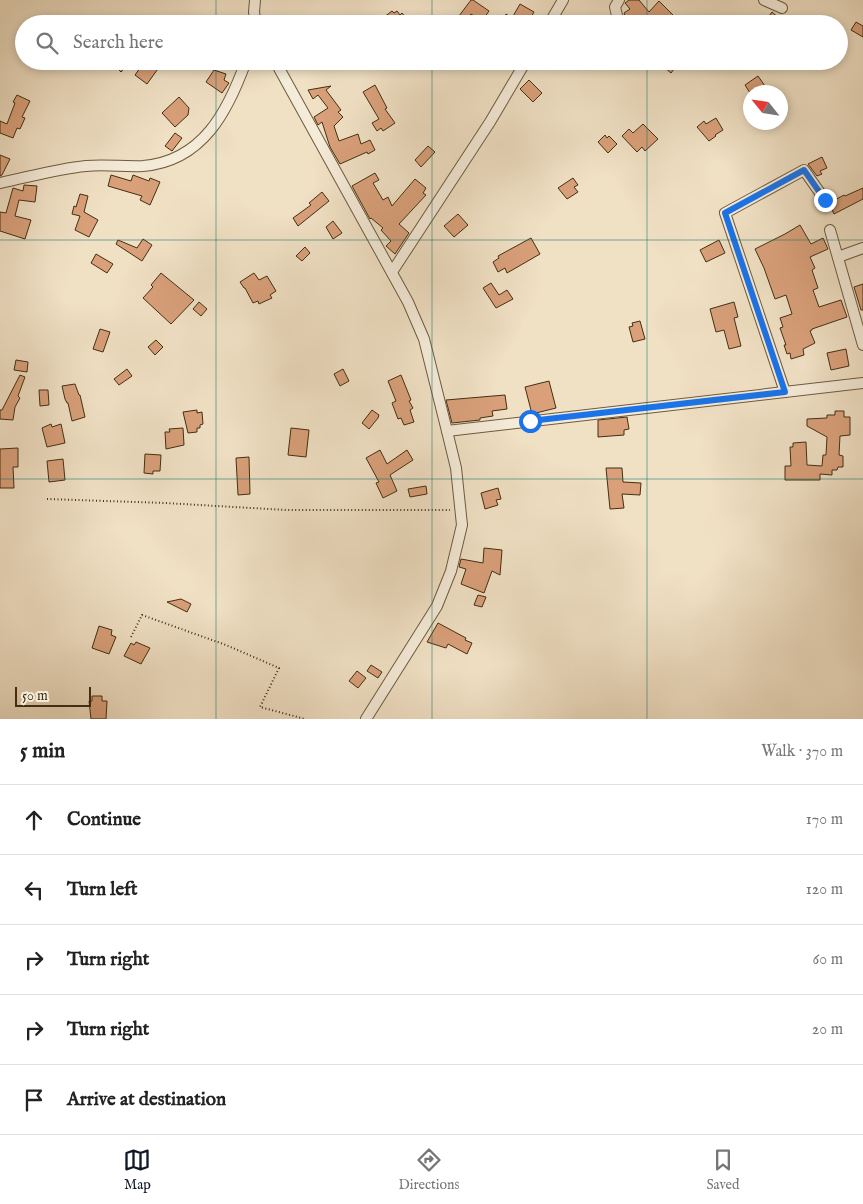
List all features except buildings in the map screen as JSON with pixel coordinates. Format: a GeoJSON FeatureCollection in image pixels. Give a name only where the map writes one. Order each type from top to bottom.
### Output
{"type":"FeatureCollection","features":[{"type":"Feature","properties":{"kind":"street"},"geometry":{"type":"LineString","coordinates":[[254,15],[255,0]]}},
{"type":"Feature","properties":{"kind":"street"},"geometry":{"type":"LineString","coordinates":[[554,15],[563,0]]}},
{"type":"Feature","properties":{"kind":"street"},"geometry":{"type":"LineString","coordinates":[[617,15],[615,7],[619,0]]}},
{"type":"Feature","properties":{"kind":"street"},"geometry":{"type":"LineString","coordinates":[[764,0],[782,8]]}},
{"type":"Feature","properties":{"kind":"street"},"geometry":{"type":"LineString","coordinates":[[0,183],[46,171],[80,166],[143,166],[166,162],[184,154],[209,134],[231,99],[242,70]]}},
{"type":"Feature","properties":{"kind":"street"},"geometry":{"type":"LineString","coordinates":[[280,70],[408,302],[424,339],[456,468],[462,525],[451,571],[436,606],[366,719]]}},
{"type":"Feature","properties":{"kind":"street"},"geometry":{"type":"LineString","coordinates":[[392,272],[490,122],[521,70]]}},
{"type":"Feature","properties":{"kind":"street"},"geometry":{"type":"LineString","coordinates":[[785,392],[725,213],[804,170],[825,200]]}},
{"type":"Feature","properties":{"kind":"street"},"geometry":{"type":"LineString","coordinates":[[830,230],[863,345]]}},
{"type":"Feature","properties":{"kind":"street"},"geometry":{"type":"LineString","coordinates":[[838,257],[863,248]]}},
{"type":"Feature","properties":{"kind":"street"},"geometry":{"type":"LineString","coordinates":[[447,431],[863,383]]}},
{"type":"Feature","properties":{"kind":"path"},"geometry":{"type":"LineString","coordinates":[[47,499],[286,510],[460,510]]}},
{"type":"Feature","properties":{"kind":"path"},"geometry":{"type":"LineString","coordinates":[[131,637],[142,616],[226,645],[279,668],[260,706],[305,719]]}},
{"type":"Feature","properties":{"kind":"route"},"geometry":{"type":"LineString","coordinates":[[530,421],[785,392],[725,213],[804,170],[825,200]]}}]}
